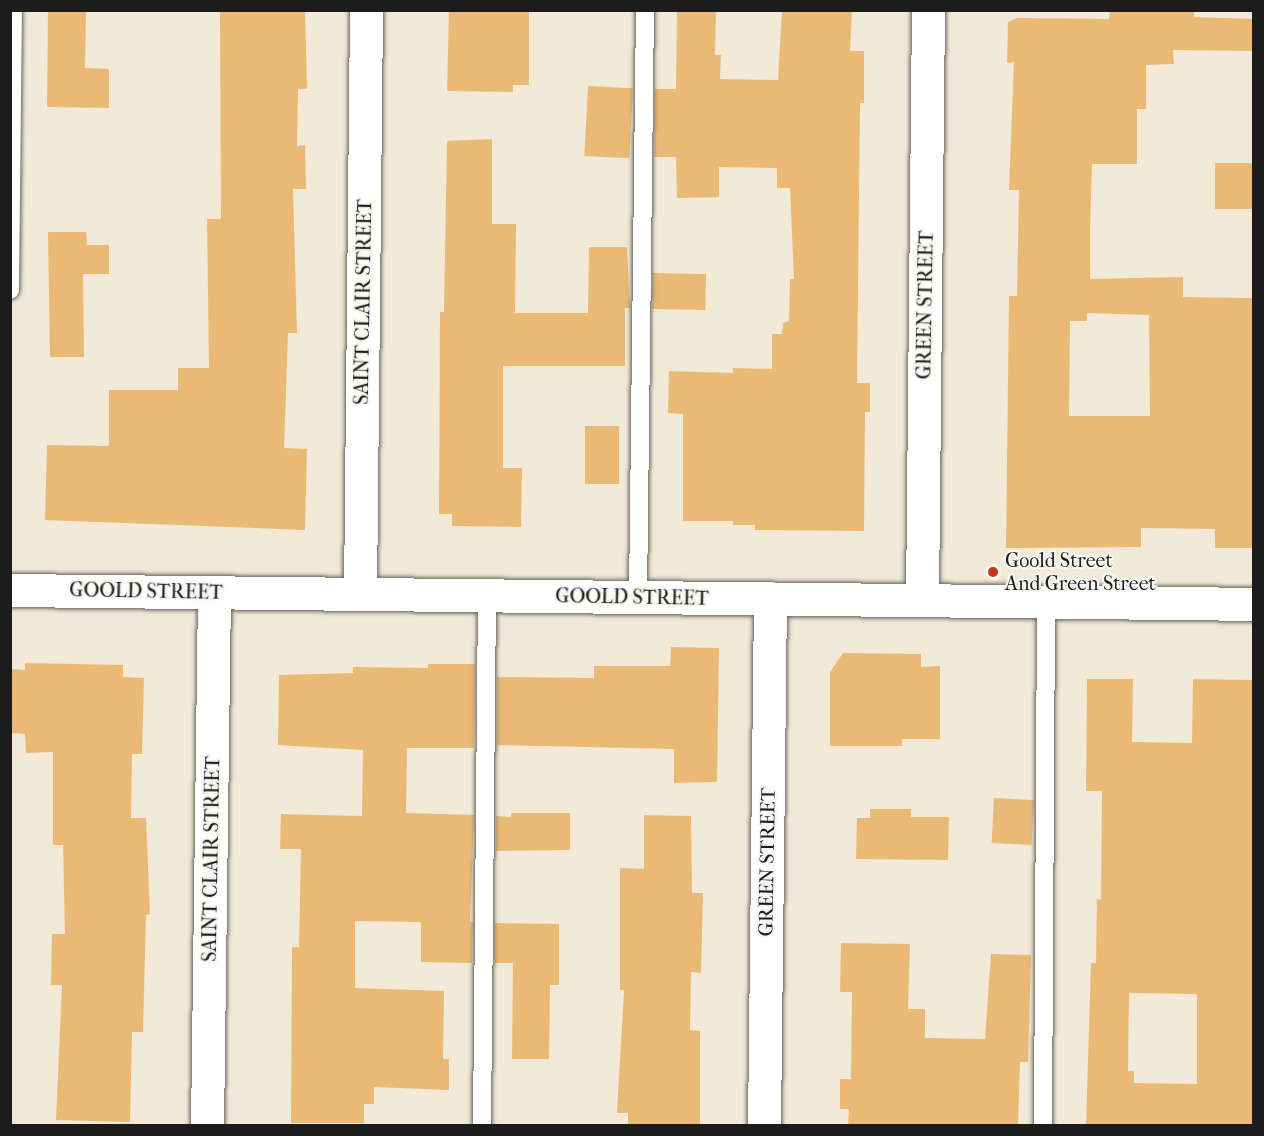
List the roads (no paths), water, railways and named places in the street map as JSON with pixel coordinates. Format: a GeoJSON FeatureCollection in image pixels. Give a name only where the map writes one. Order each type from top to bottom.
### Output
{"type":"FeatureCollection","features":[{"type":"Feature","properties":{"kind":"street","name":"SAINT CLAIR STREET"},"geometry":{"type":"LineString","coordinates":[[360,594],[366,10]]}},
{"type":"Feature","properties":{"kind":"street","name":"GREEN STREET"},"geometry":{"type":"LineString","coordinates":[[922,600],[928,10]]}},
{"type":"Feature","properties":{"kind":"street","name":"GOOLD STREET"},"geometry":{"type":"LineString","coordinates":[[10,590],[1254,604]]}},
{"type":"Feature","properties":{"kind":"street","name":"SAINT CLAIR STREET"},"geometry":{"type":"LineString","coordinates":[[207,1125],[214,592]]}},
{"type":"Feature","properties":{"kind":"street","name":"GREEN STREET"},"geometry":{"type":"LineString","coordinates":[[764,1125],[770,598]]}},
{"type":"Feature","properties":{"kind":"lane"},"geometry":{"type":"LineString","coordinates":[[10,290],[13,10]]}},
{"type":"Feature","properties":{"kind":"lane"},"geometry":{"type":"LineString","coordinates":[[638,597],[645,10]]}},
{"type":"Feature","properties":{"kind":"lane"},"geometry":{"type":"LineString","coordinates":[[482,1125],[487,596]]}},
{"type":"Feature","properties":{"kind":"lane"},"geometry":{"type":"LineString","coordinates":[[1043,1125],[1046,602]]}},
{"type":"Feature","properties":{"kind":"place","name":"Goold Street And Green Street"},"geometry":{"type":"Point","coordinates":[993,572]}}]}
